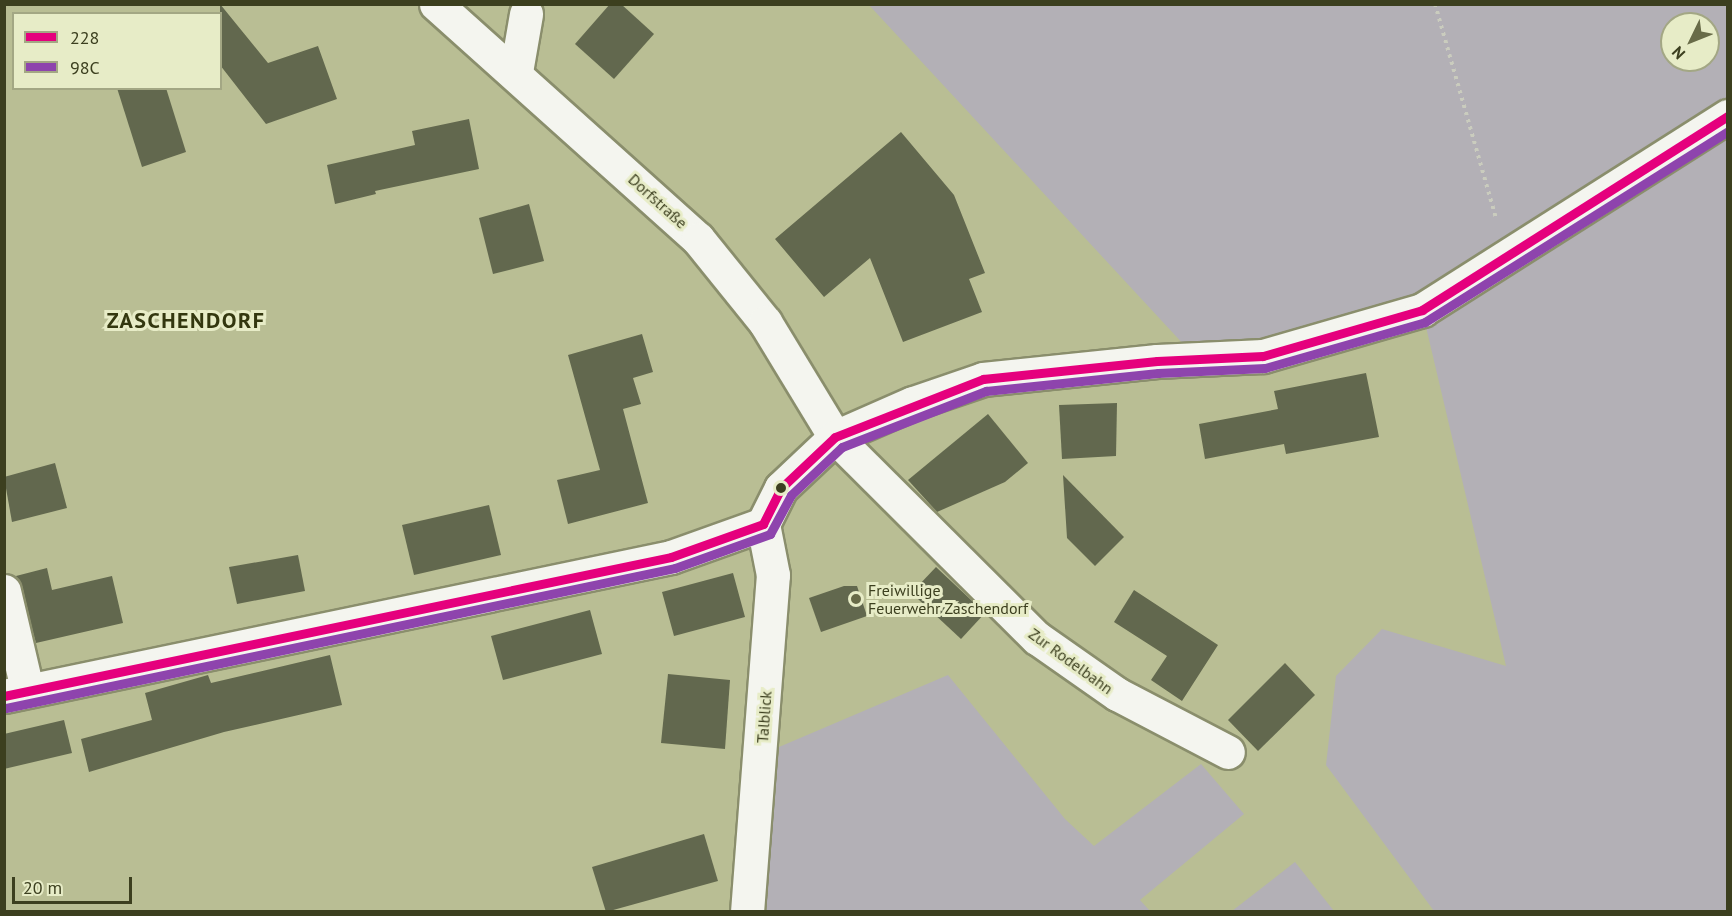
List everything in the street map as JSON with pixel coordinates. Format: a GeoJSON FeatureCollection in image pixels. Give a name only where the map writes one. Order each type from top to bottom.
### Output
{"type":"FeatureCollection","features":[{"type":"Feature","properties":{"kind":"street","name":"Dorfstraße"},"geometry":{"type":"LineString","coordinates":[[439,5],[516,72],[698,239],[765,322],[835,437]]}},
{"type":"Feature","properties":{"kind":"street"},"geometry":{"type":"LineString","coordinates":[[516,72],[526,14]]}},
{"type":"Feature","properties":{"kind":"street"},"geometry":{"type":"LineString","coordinates":[[4,591],[16,692],[671,557],[763,524],[782,488],[835,437],[913,402],[983,380],[1157,361],[1263,356],[1422,310],[1728,116]]}},
{"type":"Feature","properties":{"kind":"street","name":"Zur Rodelbahn"},"geometry":{"type":"LineString","coordinates":[[835,437],[1037,638],[1117,694],[1228,752]]}},
{"type":"Feature","properties":{"kind":"street","name":"Talblick"},"geometry":{"type":"LineString","coordinates":[[747,912],[773,575],[763,524]]}},
{"type":"Feature","properties":{"kind":"path"},"geometry":{"type":"LineString","coordinates":[[1435,4],[1495,213],[1504,260]]}},
{"type":"Feature","properties":{"kind":"shaded area"},"geometry":{"type":"Polygon","coordinates":[[[869,5],[1727,5],[1727,99],[1418,294],[1257,341],[1186,347],[869,5]]]}},
{"type":"Feature","properties":{"kind":"shaded area"},"geometry":{"type":"Polygon","coordinates":[[[1727,116],[1727,911],[1434,911],[1326,765],[1336,676],[1382,629],[1506,666],[1422,310],[1727,116]]]}},
{"type":"Feature","properties":{"kind":"shaded area"},"geometry":{"type":"Polygon","coordinates":[[[948,675],[1065,819],[1094,846],[1201,764],[1244,814],[1140,900],[1150,911],[764,911],[779,747],[948,675]]]}},
{"type":"Feature","properties":{"kind":"shaded area"},"geometry":{"type":"Polygon","coordinates":[[[1295,862],[1334,911],[1232,911],[1295,862]]]}},
{"type":"Feature","properties":{"kind":"building"},"geometry":{"type":"Polygon","coordinates":[[[220,4],[268,63],[318,46],[337,99],[266,124],[222,68],[222,12],[220,12],[220,4]]]}},
{"type":"Feature","properties":{"kind":"building"},"geometry":{"type":"Polygon","coordinates":[[[610,4],[621,4],[654,34],[614,79],[575,44],[610,4]]]}},
{"type":"Feature","properties":{"kind":"building"},"geometry":{"type":"Polygon","coordinates":[[[118,90],[167,90],[186,152],[142,167],[118,90]]]}},
{"type":"Feature","properties":{"kind":"building"},"geometry":{"type":"Polygon","coordinates":[[[469,119],[479,169],[375,191],[376,194],[335,204],[327,165],[415,145],[412,131],[469,119]]]}},
{"type":"Feature","properties":{"kind":"building"},"geometry":{"type":"Polygon","coordinates":[[[901,132],[954,195],[985,273],[969,279],[982,312],[903,342],[870,258],[824,297],[775,239],[901,132]]]}},
{"type":"Feature","properties":{"kind":"building"},"geometry":{"type":"Polygon","coordinates":[[[529,204],[544,261],[493,274],[479,218],[529,204]]]}},
{"type":"Feature","properties":{"kind":"building"},"geometry":{"type":"Polygon","coordinates":[[[642,334],[653,372],[633,378],[641,404],[623,409],[648,503],[568,524],[557,480],[600,470],[568,355],[642,334]]]}},
{"type":"Feature","properties":{"kind":"building"},"geometry":{"type":"Polygon","coordinates":[[[1366,373],[1379,437],[1286,454],[1284,444],[1205,459],[1199,424],[1278,409],[1274,391],[1366,373]]]}},
{"type":"Feature","properties":{"kind":"building"},"geometry":{"type":"Polygon","coordinates":[[[1117,403],[1116,456],[1062,459],[1059,405],[1117,403]]]}},
{"type":"Feature","properties":{"kind":"building"},"geometry":{"type":"Polygon","coordinates":[[[988,414],[1028,463],[1005,482],[937,512],[908,480],[988,414]]]}},
{"type":"Feature","properties":{"kind":"building"},"geometry":{"type":"Polygon","coordinates":[[[55,463],[67,508],[12,522],[4,477],[55,463]]]}},
{"type":"Feature","properties":{"kind":"building"},"geometry":{"type":"Polygon","coordinates":[[[1063,475],[1124,537],[1095,566],[1067,538],[1063,475]]]}},
{"type":"Feature","properties":{"kind":"building"},"geometry":{"type":"Polygon","coordinates":[[[489,505],[501,555],[414,575],[402,525],[489,505]]]}},
{"type":"Feature","properties":{"kind":"building"},"geometry":{"type":"Polygon","coordinates":[[[298,555],[305,591],[237,604],[229,567],[298,555]]]}},
{"type":"Feature","properties":{"kind":"building"},"geometry":{"type":"Polygon","coordinates":[[[936,567],[985,613],[961,639],[918,599],[918,586],[936,567]]]}},
{"type":"Feature","properties":{"kind":"building"},"geometry":{"type":"Polygon","coordinates":[[[47,568],[52,590],[112,576],[123,623],[36,643],[16,576],[47,568]]]}},
{"type":"Feature","properties":{"kind":"building"},"geometry":{"type":"Polygon","coordinates":[[[733,573],[745,617],[674,636],[662,592],[733,573]]]}},
{"type":"Feature","properties":{"kind":"building"},"geometry":{"type":"Polygon","coordinates":[[[844,586],[857,586],[867,616],[821,632],[809,598],[844,586]]]}},
{"type":"Feature","properties":{"kind":"building"},"geometry":{"type":"Polygon","coordinates":[[[1134,590],[1218,645],[1182,701],[1151,680],[1167,656],[1114,622],[1134,590]]]}},
{"type":"Feature","properties":{"kind":"building"},"geometry":{"type":"Polygon","coordinates":[[[590,610],[602,654],[503,680],[491,636],[590,610]]]}},
{"type":"Feature","properties":{"kind":"building"},"geometry":{"type":"Polygon","coordinates":[[[330,655],[342,705],[224,732],[89,772],[81,739],[152,720],[145,693],[208,675],[211,683],[330,655]]]}},
{"type":"Feature","properties":{"kind":"building"},"geometry":{"type":"Polygon","coordinates":[[[1285,663],[1315,695],[1258,751],[1228,720],[1285,663]]]}},
{"type":"Feature","properties":{"kind":"building"},"geometry":{"type":"Polygon","coordinates":[[[668,674],[730,680],[725,749],[661,743],[668,674]]]}},
{"type":"Feature","properties":{"kind":"building"},"geometry":{"type":"Polygon","coordinates":[[[64,720],[72,753],[4,769],[4,734],[64,720]]]}},
{"type":"Feature","properties":{"kind":"building"},"geometry":{"type":"Polygon","coordinates":[[[704,834],[718,881],[606,912],[592,867],[704,834]]]}},
{"type":"Feature","properties":{"kind":"transit line","name":"228"},"geometry":{"type":"LineString","coordinates":[[4,696],[671,557],[763,524],[781,488],[835,437],[983,379],[1157,361],[1263,356],[1422,310],[1728,116]]}},
{"type":"Feature","properties":{"kind":"transit line","name":"98C"},"geometry":{"type":"LineString","coordinates":[[6,708],[675,568],[770,534],[791,495],[842,447],[986,391],[1158,373],[1265,368],[1425,322],[1728,131]]}},
{"type":"Feature","properties":{"kind":"place","name":"Freiwillige Feuerwehr Zaschendorf"},"geometry":{"type":"Point","coordinates":[856,599]}},
{"type":"Feature","properties":{"kind":"district","name":"ZASCHENDORF"},"geometry":{"type":"Point","coordinates":[186,321]}}]}
